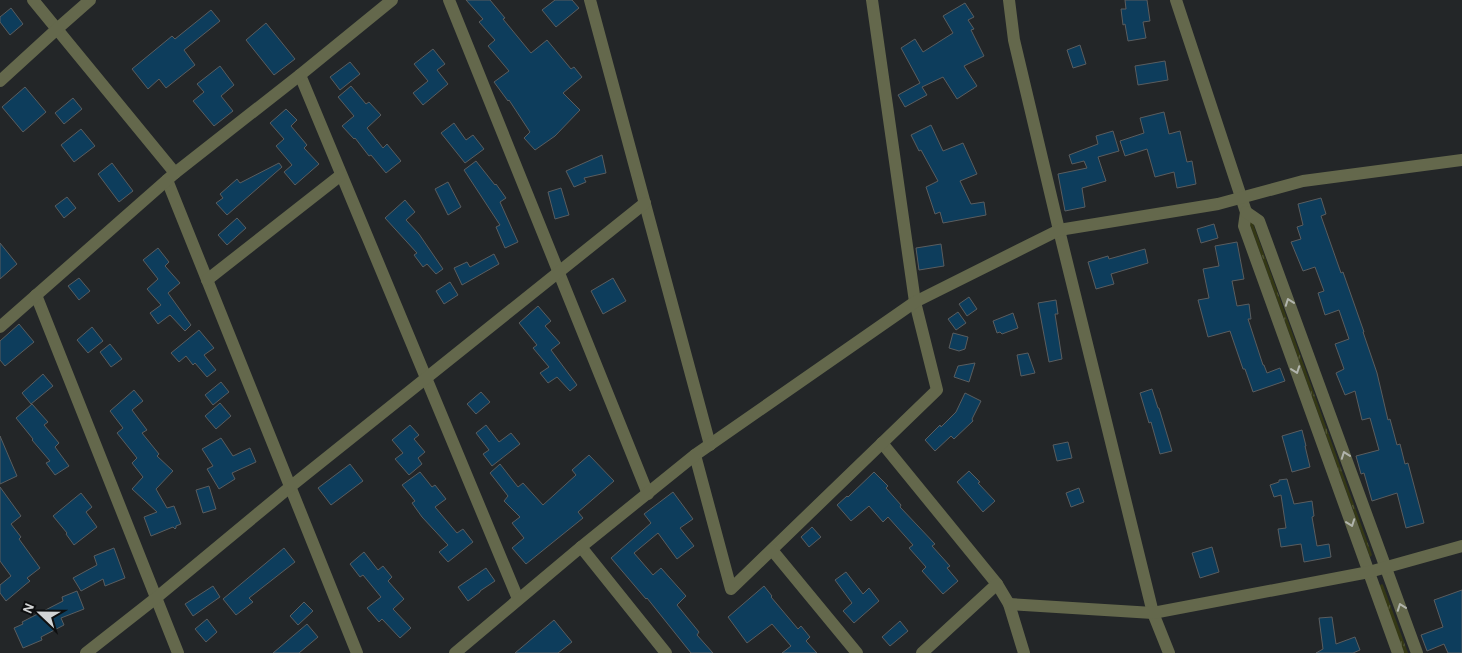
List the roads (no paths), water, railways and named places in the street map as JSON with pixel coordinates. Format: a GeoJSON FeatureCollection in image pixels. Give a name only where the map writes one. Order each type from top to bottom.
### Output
{"type":"FeatureCollection","features":[{"type":"Feature","properties":{"kind":"street"},"geometry":{"type":"LineString","coordinates":[[33,0],[171,177],[207,280],[357,653]]}},
{"type":"Feature","properties":{"kind":"street"},"geometry":{"type":"LineString","coordinates":[[0,82],[90,0]]}},
{"type":"Feature","properties":{"kind":"street"},"geometry":{"type":"LineString","coordinates":[[0,327],[171,177],[300,76],[392,0]]}},
{"type":"Feature","properties":{"kind":"street"},"geometry":{"type":"LineString","coordinates":[[449,0],[648,494]]}},
{"type":"Feature","properties":{"kind":"street"},"geometry":{"type":"LineString","coordinates":[[590,0],[710,445]]}},
{"type":"Feature","properties":{"kind":"street"},"geometry":{"type":"LineString","coordinates":[[695,455],[731,589],[937,390],[915,302],[872,0]]}},
{"type":"Feature","properties":{"kind":"street"},"geometry":{"type":"LineString","coordinates":[[1009,0],[1014,40],[1059,230],[1153,613],[1169,653]]}},
{"type":"Feature","properties":{"kind":"street"},"geometry":{"type":"LineString","coordinates":[[1176,0],[1246,212],[1244,226],[1398,653]]}},
{"type":"Feature","properties":{"kind":"street"},"geometry":{"type":"LineString","coordinates":[[300,76],[518,599]]}},
{"type":"Feature","properties":{"kind":"street"},"geometry":{"type":"LineString","coordinates":[[455,653],[581,547],[695,455],[915,302],[1059,230],[1218,204],[1302,181],[1462,160]]}},
{"type":"Feature","properties":{"kind":"street"},"geometry":{"type":"LineString","coordinates":[[207,280],[341,175]]}},
{"type":"Feature","properties":{"kind":"street"},"geometry":{"type":"LineString","coordinates":[[86,653],[645,203]]}},
{"type":"Feature","properties":{"kind":"street"},"geometry":{"type":"LineString","coordinates":[[1246,212],[1259,221],[1417,653]]}},
{"type":"Feature","properties":{"kind":"street"},"geometry":{"type":"LineString","coordinates":[[36,296],[178,653]]}},
{"type":"Feature","properties":{"kind":"street"},"geometry":{"type":"LineString","coordinates":[[882,443],[997,584],[1009,604],[1024,653]]}},
{"type":"Feature","properties":{"kind":"street"},"geometry":{"type":"LineString","coordinates":[[1009,604],[1153,613],[1369,572],[1462,546]]}},
{"type":"Feature","properties":{"kind":"street"},"geometry":{"type":"LineString","coordinates":[[581,547],[666,653]]}},
{"type":"Feature","properties":{"kind":"street"},"geometry":{"type":"LineString","coordinates":[[772,550],[857,653]]}},
{"type":"Feature","properties":{"kind":"street"},"geometry":{"type":"LineString","coordinates":[[922,653],[997,584]]}}]}
